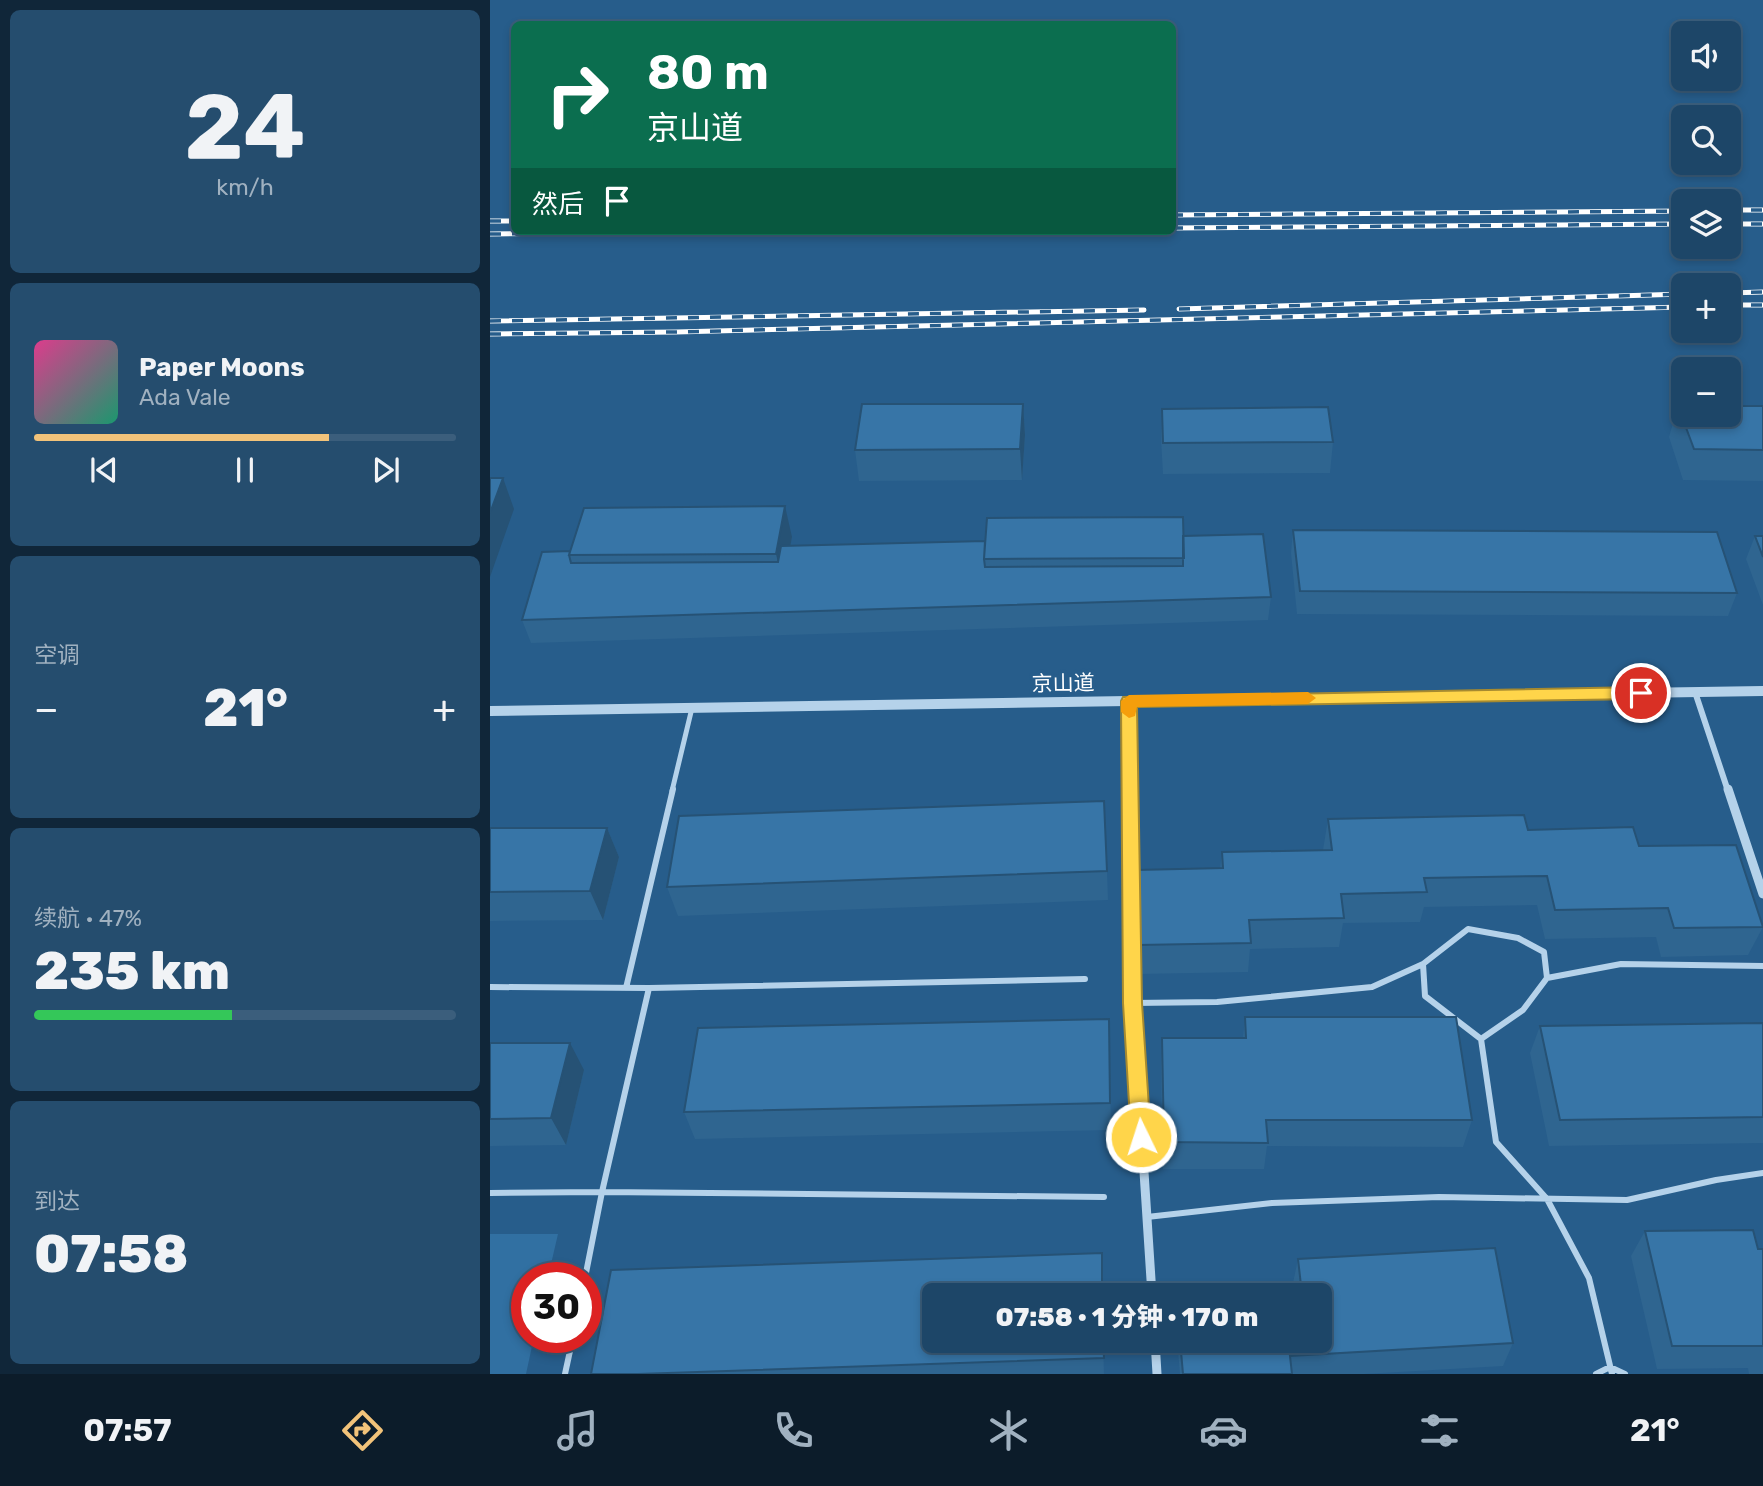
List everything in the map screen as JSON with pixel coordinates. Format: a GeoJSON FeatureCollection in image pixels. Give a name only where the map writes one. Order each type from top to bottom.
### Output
{"type":"FeatureCollection","features":[{"type":"Feature","properties":{"kind":"street","name":"京山道"},"geometry":{"type":"LineString","coordinates":[[490,711],[1763,691]]}},
{"type":"Feature","properties":{"kind":"street"},"geometry":{"type":"LineString","coordinates":[[1695,692],[1763,894]]}},
{"type":"Feature","properties":{"kind":"street"},"geometry":{"type":"LineString","coordinates":[[1129,701],[1132,1003],[1151,1283]]}},
{"type":"Feature","properties":{"kind":"street"},"geometry":{"type":"LineString","coordinates":[[1155,1353],[1157,1374]]}},
{"type":"Feature","properties":{"kind":"lane"},"geometry":{"type":"LineString","coordinates":[[626,988],[692,708]]}},
{"type":"Feature","properties":{"kind":"lane"},"geometry":{"type":"LineString","coordinates":[[1132,1003],[1217,1002],[1371,987],[1423,964],[1468,929],[1518,938],[1544,952],[1548,978]]}},
{"type":"Feature","properties":{"kind":"lane"},"geometry":{"type":"LineString","coordinates":[[1423,964],[1425,996],[1481,1039],[1496,1142],[1547,1199],[1590,1278],[1611,1371]]}},
{"type":"Feature","properties":{"kind":"lane"},"geometry":{"type":"LineString","coordinates":[[1481,1039],[1524,1010],[1548,978],[1621,964],[1763,966]]}},
{"type":"Feature","properties":{"kind":"lane"},"geometry":{"type":"LineString","coordinates":[[490,987],[649,988],[1085,979]]}},
{"type":"Feature","properties":{"kind":"lane"},"geometry":{"type":"LineString","coordinates":[[588,1262],[649,988]]}},
{"type":"Feature","properties":{"kind":"lane"},"geometry":{"type":"LineString","coordinates":[[1146,1217],[1272,1203],[1439,1197],[1627,1200],[1716,1180],[1763,1173]]}},
{"type":"Feature","properties":{"kind":"lane"},"geometry":{"type":"LineString","coordinates":[[490,1193],[1104,1197]]}},
{"type":"Feature","properties":{"kind":"lane"},"geometry":{"type":"LineString","coordinates":[[565,1374],[570,1353]]}},
{"type":"Feature","properties":{"kind":"lane"},"geometry":{"type":"LineString","coordinates":[[1596,1374],[1611,1371],[1625,1374]]}},
{"type":"Feature","properties":{"kind":"shaded area"},"geometry":{"type":"Polygon","coordinates":[[[490,1234],[558,1234],[551,1262],[511,1262],[511,1353],[531,1353],[526,1374],[490,1374],[490,1234]]]}},
{"type":"Feature","properties":{"kind":"building"},"geometry":{"type":"Polygon","coordinates":[[[862,404],[1023,404],[1020,449],[855,450],[862,404]]]}},
{"type":"Feature","properties":{"kind":"building"},"geometry":{"type":"Polygon","coordinates":[[[1741,406],[1763,406],[1763,450],[1694,449],[1686,427],[1741,427],[1741,406]]]}},
{"type":"Feature","properties":{"kind":"building"},"geometry":{"type":"Polygon","coordinates":[[[1328,407],[1333,442],[1163,443],[1162,409],[1328,407]]]}},
{"type":"Feature","properties":{"kind":"building"},"geometry":{"type":"Polygon","coordinates":[[[490,478],[503,478],[490,513],[490,478]]]}},
{"type":"Feature","properties":{"kind":"building"},"geometry":{"type":"Polygon","coordinates":[[[785,506],[776,554],[569,555],[584,508],[785,506]]]}},
{"type":"Feature","properties":{"kind":"building"},"geometry":{"type":"Polygon","coordinates":[[[1183,517],[1184,558],[984,559],[987,518],[1183,517]]]}},
{"type":"Feature","properties":{"kind":"building"},"geometry":{"type":"Polygon","coordinates":[[[1293,530],[1717,532],[1737,593],[1300,591],[1293,530]]]}},
{"type":"Feature","properties":{"kind":"building"},"geometry":{"type":"Polygon","coordinates":[[[1263,534],[1271,597],[522,620],[542,552],[570,551],[571,563],[778,562],[781,546],[985,541],[985,567],[1183,566],[1183,536],[1263,534]]]}},
{"type":"Feature","properties":{"kind":"building"},"geometry":{"type":"Polygon","coordinates":[[[1755,536],[1763,536],[1763,557],[1755,536]]]}},
{"type":"Feature","properties":{"kind":"building"},"geometry":{"type":"Polygon","coordinates":[[[1104,801],[1107,871],[667,887],[679,816],[1104,801]]]}},
{"type":"Feature","properties":{"kind":"building"},"geometry":{"type":"Polygon","coordinates":[[[1524,815],[1528,830],[1633,827],[1639,846],[1736,845],[1763,927],[1674,928],[1668,908],[1555,910],[1547,876],[1424,878],[1427,892],[1341,894],[1344,918],[1249,920],[1251,943],[1138,945],[1136,870],[1223,868],[1222,852],[1332,850],[1328,819],[1524,815]]]}},
{"type":"Feature","properties":{"kind":"building"},"geometry":{"type":"Polygon","coordinates":[[[490,828],[607,828],[590,891],[490,892],[490,828]]]}},
{"type":"Feature","properties":{"kind":"building"},"geometry":{"type":"Polygon","coordinates":[[[1245,1017],[1456,1017],[1472,1120],[1266,1120],[1268,1143],[1164,1142],[1162,1038],[1246,1038],[1245,1017]]]}},
{"type":"Feature","properties":{"kind":"building"},"geometry":{"type":"Polygon","coordinates":[[[1109,1019],[1110,1103],[684,1112],[698,1028],[1109,1019]]]}},
{"type":"Feature","properties":{"kind":"building"},"geometry":{"type":"Polygon","coordinates":[[[1763,1023],[1763,1117],[1560,1120],[1540,1026],[1763,1023]]]}},
{"type":"Feature","properties":{"kind":"building"},"geometry":{"type":"Polygon","coordinates":[[[490,1043],[570,1043],[551,1118],[490,1119],[490,1043]]]}},
{"type":"Feature","properties":{"kind":"building"},"geometry":{"type":"Polygon","coordinates":[[[1753,1230],[1758,1249],[1763,1249],[1763,1346],[1672,1346],[1645,1231],[1753,1230]]]}},
{"type":"Feature","properties":{"kind":"building"},"geometry":{"type":"Polygon","coordinates":[[[1495,1248],[1513,1343],[1290,1356],[1292,1374],[1183,1374],[1181,1353],[1332,1353],[1332,1283],[1301,1283],[1298,1259],[1495,1248]]]}},
{"type":"Feature","properties":{"kind":"building"},"geometry":{"type":"Polygon","coordinates":[[[1102,1253],[1102,1283],[922,1283],[922,1353],[1104,1353],[1104,1358],[591,1374],[595,1353],[602,1353],[602,1317],[611,1270],[1102,1253]]]}},
{"type":"Feature","properties":{"kind":"railway"},"geometry":{"type":"LineString","coordinates":[[1741,210],[1763,210]]}},
{"type":"Feature","properties":{"kind":"railway"},"geometry":{"type":"LineString","coordinates":[[1176,215],[1671,211]]}},
{"type":"Feature","properties":{"kind":"railway"},"geometry":{"type":"LineString","coordinates":[[490,221],[511,221]]}},
{"type":"Feature","properties":{"kind":"railway"},"geometry":{"type":"LineString","coordinates":[[1176,228],[1671,224]]}},
{"type":"Feature","properties":{"kind":"railway"},"geometry":{"type":"LineString","coordinates":[[1741,224],[1763,224]]}},
{"type":"Feature","properties":{"kind":"railway"},"geometry":{"type":"LineString","coordinates":[[490,234],[511,234]]}},
{"type":"Feature","properties":{"kind":"railway"},"geometry":{"type":"LineString","coordinates":[[1741,293],[1763,292]]}},
{"type":"Feature","properties":{"kind":"railway"},"geometry":{"type":"LineString","coordinates":[[1179,309],[1671,294]]}},
{"type":"Feature","properties":{"kind":"railway"},"geometry":{"type":"LineString","coordinates":[[1741,305],[1763,305]]}},
{"type":"Feature","properties":{"kind":"railway"},"geometry":{"type":"LineString","coordinates":[[490,334],[676,332],[1671,307]]}},
{"type":"Feature","properties":{"kind":"railway"},"geometry":{"type":"LineString","coordinates":[[490,321],[1144,310]]}},
{"type":"Feature","properties":{"kind":"slow traffic"},"geometry":{"type":"LineString","coordinates":[[1129,712],[1129,701],[1308,698]]}},
{"type":"Feature","properties":{"kind":"route"},"geometry":{"type":"LineString","coordinates":[[1141,1137],[1132,1003],[1129,701],[1641,693]]}}]}
